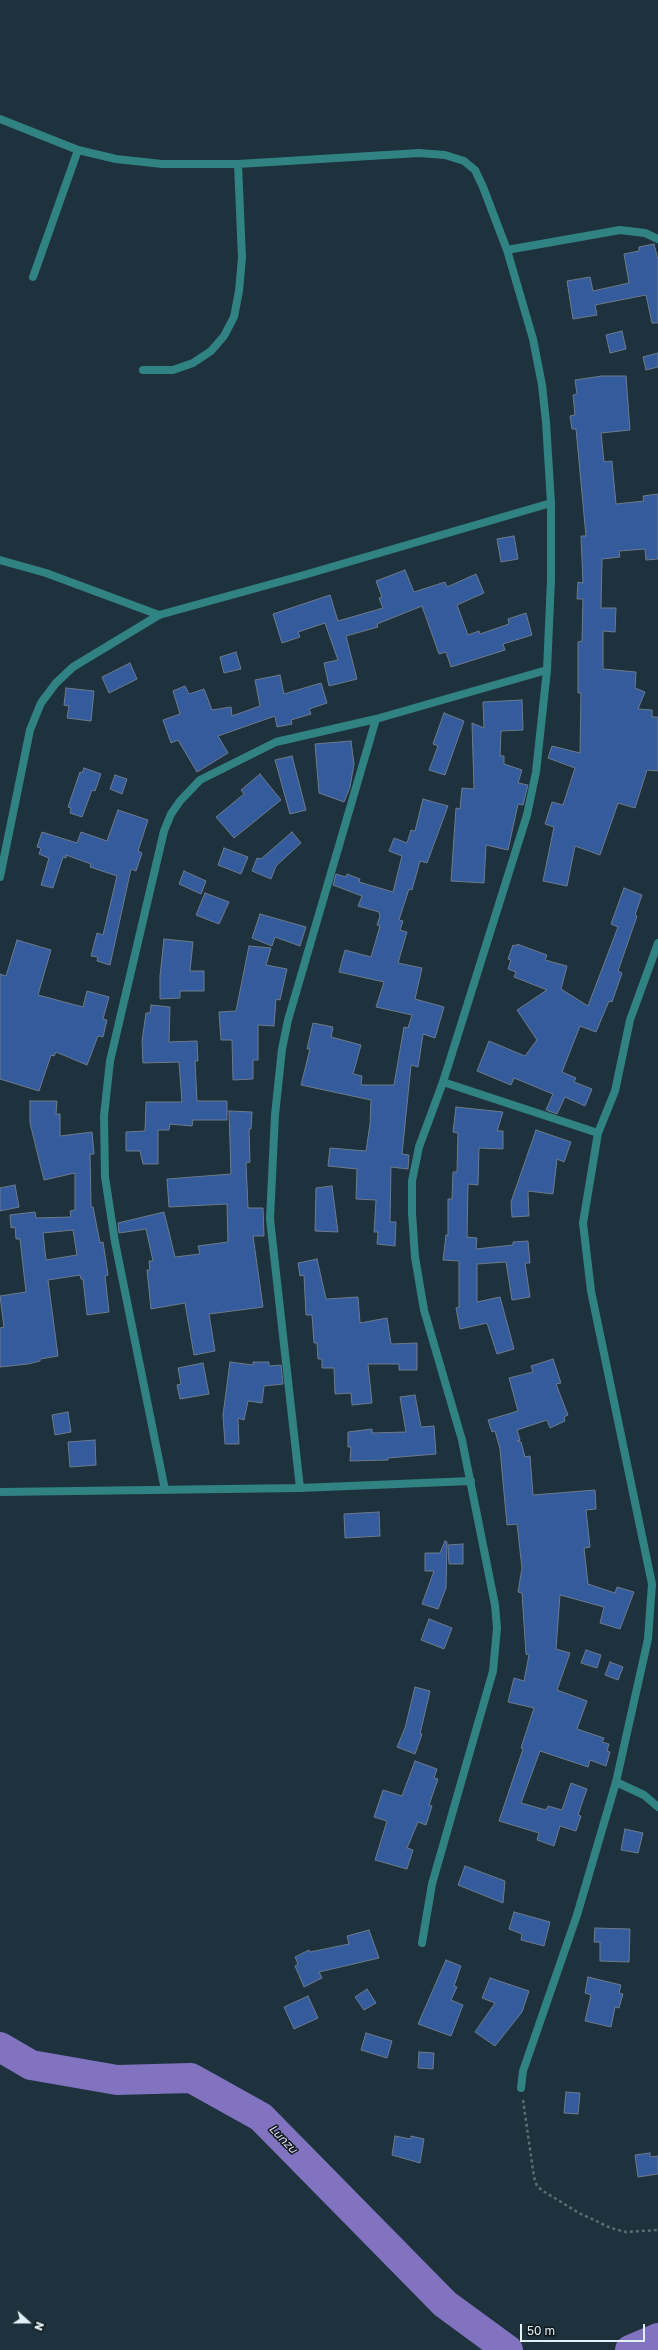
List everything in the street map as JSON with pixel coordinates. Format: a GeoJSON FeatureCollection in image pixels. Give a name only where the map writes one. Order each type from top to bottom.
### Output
{"type":"FeatureCollection","features":[{"type":"Feature","properties":{"kind":"street"},"geometry":{"type":"LineString","coordinates":[[0,119],[78,150],[116,159],[162,164],[238,164],[419,153],[445,155],[464,161],[475,170],[507,250],[532,339],[542,385],[550,503],[551,580],[547,670],[536,772],[526,815],[443,1082],[419,1147],[412,1181],[412,1220],[415,1258],[424,1310],[462,1440],[471,1481],[495,1606],[496,1651],[493,1671],[432,1884],[422,1942]]}},
{"type":"Feature","properties":{"kind":"street"},"geometry":{"type":"LineString","coordinates":[[33,277],[78,150]]}},
{"type":"Feature","properties":{"kind":"street"},"geometry":{"type":"LineString","coordinates":[[143,370],[172,370],[193,363],[211,351],[224,336],[234,317],[239,291],[242,258],[238,164]]}},
{"type":"Feature","properties":{"kind":"street"},"geometry":{"type":"LineString","coordinates":[[507,250],[620,230],[644,233],[658,238]]}},
{"type":"Feature","properties":{"kind":"street"},"geometry":{"type":"LineString","coordinates":[[0,877],[30,730],[41,703],[56,684],[74,667],[159,615],[304,575],[550,503]]}},
{"type":"Feature","properties":{"kind":"street"},"geometry":{"type":"LineString","coordinates":[[0,560],[46,573],[159,615]]}},
{"type":"Feature","properties":{"kind":"street"},"geometry":{"type":"LineString","coordinates":[[165,1490],[115,1242],[105,1177],[104,1124],[110,1061],[164,830],[171,814],[180,801],[200,780],[276,742],[376,719],[547,670]]}},
{"type":"Feature","properties":{"kind":"street"},"geometry":{"type":"LineString","coordinates":[[300,1488],[286,1382],[270,1219],[275,1116],[282,1049],[288,1020],[376,719]]}},
{"type":"Feature","properties":{"kind":"street"},"geometry":{"type":"LineString","coordinates":[[521,2088],[523,2071],[577,1915],[616,1782],[648,1639],[652,1584],[591,1291],[583,1223],[598,1133],[615,1091],[630,1020],[658,943]]}},
{"type":"Feature","properties":{"kind":"street"},"geometry":{"type":"LineString","coordinates":[[443,1082],[598,1133]]}},
{"type":"Feature","properties":{"kind":"street"},"geometry":{"type":"LineString","coordinates":[[0,1492],[300,1488],[471,1481]]}},
{"type":"Feature","properties":{"kind":"street"},"geometry":{"type":"LineString","coordinates":[[616,1782],[644,1795],[658,1807]]}},
{"type":"Feature","properties":{"kind":"path"},"geometry":{"type":"LineString","coordinates":[[521,2088],[534,2177],[537,2186],[542,2191],[598,2223],[626,2232],[658,2230]]}},
{"type":"Feature","properties":{"kind":"building"},"geometry":{"type":"Polygon","coordinates":[[[654,244],[658,260],[658,323],[652,323],[646,295],[595,305],[597,315],[573,319],[567,281],[590,277],[593,291],[629,283],[624,254],[639,251],[639,247],[654,244]]]}},
{"type":"Feature","properties":{"kind":"building"},"geometry":{"type":"Polygon","coordinates":[[[622,331],[626,349],[610,353],[606,335],[622,331]]]}},
{"type":"Feature","properties":{"kind":"building"},"geometry":{"type":"Polygon","coordinates":[[[658,353],[658,367],[646,370],[643,357],[658,353]]]}},
{"type":"Feature","properties":{"kind":"building"},"geometry":{"type":"Polygon","coordinates":[[[602,376],[626,376],[630,430],[601,433],[604,462],[612,461],[616,504],[644,501],[643,496],[658,494],[658,559],[646,560],[645,549],[619,551],[620,557],[602,559],[601,608],[616,608],[615,632],[603,631],[603,669],[636,672],[635,688],[645,692],[638,709],[652,710],[652,717],[658,717],[658,771],[647,770],[635,808],[618,803],[600,855],[575,846],[567,886],[543,881],[554,827],[545,824],[552,802],[563,805],[575,768],[548,758],[552,746],[580,753],[581,693],[578,693],[578,642],[582,641],[583,599],[577,599],[578,582],[583,583],[581,536],[586,536],[576,429],[572,429],[570,416],[575,415],[573,395],[577,394],[575,380],[602,376]]]}},
{"type":"Feature","properties":{"kind":"building"},"geometry":{"type":"Polygon","coordinates":[[[514,536],[518,559],[501,562],[497,539],[514,536]]]}},
{"type":"Feature","properties":{"kind":"building"},"geometry":{"type":"Polygon","coordinates":[[[405,570],[414,592],[445,582],[447,587],[476,574],[484,593],[457,605],[468,635],[479,631],[480,634],[509,624],[508,619],[526,613],[532,635],[503,644],[505,650],[451,667],[446,652],[439,654],[422,606],[377,624],[378,627],[346,636],[357,679],[329,686],[324,663],[338,660],[325,623],[298,632],[300,637],[282,643],[273,614],[330,595],[338,621],[383,608],[379,598],[382,597],[376,581],[405,570]]]}},
{"type":"Feature","properties":{"kind":"building"},"geometry":{"type":"Polygon","coordinates":[[[236,652],[241,669],[224,673],[220,657],[236,652]]]}},
{"type":"Feature","properties":{"kind":"building"},"geometry":{"type":"Polygon","coordinates":[[[130,663],[137,679],[109,693],[102,677],[130,663]]]}},
{"type":"Feature","properties":{"kind":"building"},"geometry":{"type":"Polygon","coordinates":[[[280,675],[284,694],[321,683],[327,703],[309,709],[311,714],[291,720],[292,724],[277,727],[275,716],[218,736],[228,753],[197,772],[178,740],[171,743],[163,720],[180,714],[173,691],[185,686],[189,694],[204,689],[212,710],[231,707],[232,716],[260,706],[255,680],[280,675]]]}},
{"type":"Feature","properties":{"kind":"building"},"geometry":{"type":"Polygon","coordinates":[[[66,688],[94,691],[91,721],[67,718],[69,706],[64,705],[66,688]]]}},
{"type":"Feature","properties":{"kind":"building"},"geometry":{"type":"Polygon","coordinates":[[[522,700],[523,730],[501,731],[500,756],[504,756],[504,764],[522,770],[518,783],[528,785],[523,805],[518,804],[508,850],[486,845],[484,883],[451,881],[456,808],[460,809],[462,788],[474,789],[472,723],[484,728],[483,702],[522,700]]]}},
{"type":"Feature","properties":{"kind":"building"},"geometry":{"type":"Polygon","coordinates":[[[444,713],[464,721],[445,775],[429,770],[438,746],[433,744],[444,713]]]}},
{"type":"Feature","properties":{"kind":"building"},"geometry":{"type":"Polygon","coordinates":[[[351,741],[354,764],[350,787],[344,802],[319,793],[315,744],[351,741]]]}},
{"type":"Feature","properties":{"kind":"building"},"geometry":{"type":"Polygon","coordinates":[[[292,756],[306,810],[290,814],[275,760],[292,756]]]}},
{"type":"Feature","properties":{"kind":"building"},"geometry":{"type":"Polygon","coordinates":[[[84,768],[101,774],[95,791],[92,790],[82,817],[70,813],[71,808],[68,807],[80,772],[82,773],[84,768]]]}},
{"type":"Feature","properties":{"kind":"building"},"geometry":{"type":"Polygon","coordinates":[[[260,774],[281,800],[234,838],[216,817],[244,794],[241,790],[260,774]]]}},
{"type":"Feature","properties":{"kind":"building"},"geometry":{"type":"Polygon","coordinates":[[[115,775],[127,779],[122,794],[110,789],[115,775]]]}},
{"type":"Feature","properties":{"kind":"building"},"geometry":{"type":"Polygon","coordinates":[[[423,799],[448,806],[427,863],[420,861],[412,890],[409,889],[399,920],[403,921],[400,930],[407,932],[398,963],[422,968],[415,999],[444,1007],[435,1038],[423,1034],[418,1067],[411,1065],[402,1154],[409,1155],[408,1169],[391,1167],[390,1222],[396,1222],[395,1246],[377,1244],[378,1232],[374,1232],[376,1200],[356,1199],[357,1169],[328,1166],[330,1148],[366,1151],[370,1124],[371,1100],[301,1085],[310,1049],[307,1049],[313,1023],[333,1027],[331,1037],[361,1045],[353,1074],[362,1076],[361,1085],[394,1085],[404,1027],[408,1028],[412,1015],[376,1007],[384,982],[339,972],[345,950],[371,957],[380,926],[377,925],[380,916],[379,912],[358,906],[362,896],[333,885],[336,874],[346,877],[347,874],[360,879],[359,882],[393,892],[402,856],[389,851],[394,838],[407,843],[411,830],[415,831],[423,799]]]}},
{"type":"Feature","properties":{"kind":"building"},"geometry":{"type":"Polygon","coordinates":[[[118,810],[148,820],[138,851],[142,853],[136,871],[131,869],[110,965],[97,961],[98,957],[91,956],[97,933],[103,935],[117,876],[90,867],[91,864],[66,855],[66,858],[63,857],[53,888],[41,885],[49,858],[39,854],[41,848],[37,847],[42,832],[77,843],[81,832],[107,841],[118,810]]]}},
{"type":"Feature","properties":{"kind":"building"},"geometry":{"type":"Polygon","coordinates":[[[292,832],[301,843],[276,866],[271,879],[252,871],[257,858],[261,859],[292,832]]]}},
{"type":"Feature","properties":{"kind":"building"},"geometry":{"type":"Polygon","coordinates":[[[224,848],[248,857],[241,874],[218,865],[224,848]]]}},
{"type":"Feature","properties":{"kind":"building"},"geometry":{"type":"Polygon","coordinates":[[[184,871],[206,881],[201,894],[179,884],[184,871]]]}},
{"type":"Feature","properties":{"kind":"building"},"geometry":{"type":"Polygon","coordinates":[[[624,888],[642,895],[635,915],[637,916],[618,971],[622,973],[612,1002],[609,1001],[596,1032],[580,1026],[562,1072],[576,1078],[574,1082],[592,1089],[585,1106],[565,1097],[557,1114],[546,1110],[553,1094],[514,1078],[511,1085],[477,1071],[489,1041],[525,1056],[537,1040],[517,1010],[547,990],[514,977],[516,972],[508,969],[511,960],[508,959],[513,945],[516,946],[517,944],[547,955],[545,960],[567,966],[561,989],[588,1006],[618,927],[611,924],[624,888]]]}},
{"type":"Feature","properties":{"kind":"building"},"geometry":{"type":"Polygon","coordinates":[[[205,893],[229,902],[219,924],[196,915],[205,893]]]}},
{"type":"Feature","properties":{"kind":"building"},"geometry":{"type":"Polygon","coordinates":[[[260,914],[306,927],[300,946],[275,937],[272,946],[252,938],[260,914]]]}},
{"type":"Feature","properties":{"kind":"building"},"geometry":{"type":"Polygon","coordinates":[[[164,939],[193,942],[190,971],[204,971],[204,991],[180,991],[180,998],[160,999],[160,976],[164,939]]]}},
{"type":"Feature","properties":{"kind":"building"},"geometry":{"type":"Polygon","coordinates":[[[17,940],[51,950],[38,995],[83,1007],[87,991],[109,997],[103,1019],[107,1020],[103,1037],[98,1036],[87,1065],[56,1052],[54,1056],[51,1055],[39,1091],[0,1079],[0,974],[6,976],[17,940]]]}},
{"type":"Feature","properties":{"kind":"building"},"geometry":{"type":"Polygon","coordinates":[[[249,946],[271,948],[266,965],[287,969],[280,1000],[276,999],[274,1026],[258,1025],[258,1060],[253,1060],[253,1079],[233,1080],[232,1040],[221,1040],[219,1012],[236,1011],[249,946]]]}},
{"type":"Feature","properties":{"kind":"building"},"geometry":{"type":"Polygon","coordinates":[[[151,1005],[170,1007],[169,1042],[197,1041],[198,1061],[195,1061],[197,1101],[227,1101],[227,1120],[193,1120],[192,1126],[170,1124],[169,1130],[158,1130],[158,1164],[143,1164],[140,1151],[126,1151],[126,1132],[145,1131],[146,1102],[182,1102],[179,1062],[143,1063],[142,1041],[146,1013],[150,1013],[151,1005]]]}},
{"type":"Feature","properties":{"kind":"building"},"geometry":{"type":"Polygon","coordinates":[[[30,1101],[57,1101],[56,1114],[60,1114],[60,1136],[92,1132],[94,1154],[90,1154],[91,1207],[93,1207],[100,1243],[103,1242],[108,1275],[105,1276],[109,1312],[87,1315],[83,1279],[81,1279],[80,1275],[48,1280],[58,1356],[40,1359],[40,1361],[28,1364],[0,1367],[0,1328],[4,1327],[0,1296],[26,1292],[20,1239],[16,1239],[15,1227],[11,1228],[10,1215],[35,1212],[36,1218],[71,1217],[70,1211],[75,1210],[75,1173],[44,1180],[30,1123],[30,1101]],[[73,1230],[43,1233],[46,1260],[77,1255],[73,1230]]]}},
{"type":"Feature","properties":{"kind":"building"},"geometry":{"type":"Polygon","coordinates":[[[456,1107],[503,1112],[497,1131],[503,1131],[503,1149],[479,1148],[478,1185],[468,1184],[467,1237],[477,1238],[476,1249],[513,1245],[513,1242],[528,1241],[530,1263],[525,1263],[530,1297],[512,1300],[506,1262],[477,1264],[477,1302],[500,1297],[514,1349],[497,1354],[487,1323],[460,1329],[456,1308],[459,1307],[459,1261],[443,1260],[446,1235],[448,1235],[448,1199],[452,1199],[453,1172],[457,1172],[458,1133],[453,1132],[456,1107]]]}},
{"type":"Feature","properties":{"kind":"building"},"geometry":{"type":"Polygon","coordinates":[[[229,1111],[252,1112],[251,1129],[249,1129],[250,1162],[246,1163],[248,1208],[263,1208],[264,1236],[253,1236],[263,1307],[209,1314],[215,1351],[194,1355],[185,1303],[151,1309],[147,1270],[150,1270],[149,1261],[153,1261],[146,1229],[119,1233],[118,1223],[164,1212],[175,1257],[200,1254],[198,1246],[228,1242],[227,1204],[169,1207],[167,1179],[231,1174],[229,1111]]]}},
{"type":"Feature","properties":{"kind":"building"},"geometry":{"type":"Polygon","coordinates":[[[536,1130],[571,1142],[564,1162],[557,1159],[553,1194],[528,1191],[529,1216],[512,1217],[511,1202],[536,1130]]]}},
{"type":"Feature","properties":{"kind":"building"},"geometry":{"type":"Polygon","coordinates":[[[15,1185],[19,1207],[0,1211],[0,1188],[15,1185]]]}},
{"type":"Feature","properties":{"kind":"building"},"geometry":{"type":"Polygon","coordinates":[[[332,1186],[338,1232],[315,1231],[316,1188],[332,1186]]]}},
{"type":"Feature","properties":{"kind":"building"},"geometry":{"type":"Polygon","coordinates":[[[317,1259],[326,1299],[358,1297],[360,1323],[387,1318],[391,1344],[417,1343],[417,1370],[399,1370],[399,1364],[368,1364],[372,1403],[352,1405],[351,1393],[335,1394],[334,1368],[322,1368],[322,1359],[318,1359],[317,1343],[314,1343],[312,1315],[306,1315],[304,1275],[300,1276],[298,1263],[317,1259]]]}},
{"type":"Feature","properties":{"kind":"building"},"geometry":{"type":"Polygon","coordinates":[[[553,1359],[561,1383],[556,1384],[568,1415],[564,1417],[565,1421],[550,1428],[547,1420],[517,1430],[520,1440],[517,1441],[521,1442],[525,1457],[530,1456],[533,1495],[595,1490],[596,1509],[586,1510],[590,1547],[584,1548],[588,1584],[615,1593],[617,1587],[634,1592],[620,1629],[600,1623],[604,1607],[560,1595],[556,1649],[570,1653],[557,1690],[587,1701],[577,1729],[604,1738],[602,1742],[609,1744],[607,1751],[610,1752],[606,1766],[590,1760],[588,1767],[540,1751],[521,1803],[546,1810],[548,1806],[562,1810],[571,1783],[587,1789],[578,1815],[581,1816],[576,1831],[560,1826],[554,1846],[537,1840],[539,1833],[499,1821],[523,1749],[521,1748],[534,1708],[508,1702],[514,1678],[524,1681],[529,1655],[526,1654],[522,1593],[518,1592],[522,1568],[517,1524],[507,1525],[500,1449],[495,1431],[492,1432],[488,1420],[518,1411],[509,1378],[533,1372],[531,1366],[553,1359]]]}},
{"type":"Feature","properties":{"kind":"building"},"geometry":{"type":"Polygon","coordinates":[[[230,1362],[253,1365],[253,1362],[269,1362],[269,1366],[281,1365],[283,1384],[264,1386],[262,1403],[248,1401],[244,1420],[238,1418],[239,1444],[225,1444],[223,1415],[230,1362]]]}},
{"type":"Feature","properties":{"kind":"building"},"geometry":{"type":"Polygon","coordinates":[[[203,1363],[209,1394],[180,1399],[177,1385],[181,1384],[178,1368],[203,1363]]]}},
{"type":"Feature","properties":{"kind":"building"},"geometry":{"type":"Polygon","coordinates":[[[415,1395],[421,1427],[434,1426],[436,1454],[388,1458],[388,1460],[350,1461],[351,1447],[348,1447],[348,1432],[372,1429],[372,1433],[406,1432],[400,1397],[415,1395]]]}},
{"type":"Feature","properties":{"kind":"building"},"geometry":{"type":"Polygon","coordinates":[[[68,1412],[71,1432],[55,1435],[52,1415],[68,1412]]]}},
{"type":"Feature","properties":{"kind":"building"},"geometry":{"type":"Polygon","coordinates":[[[95,1440],[96,1465],[70,1467],[68,1442],[95,1440]]]}},
{"type":"Feature","properties":{"kind":"building"},"geometry":{"type":"Polygon","coordinates":[[[379,1512],[380,1536],[345,1538],[344,1514],[379,1512]]]}},
{"type":"Feature","properties":{"kind":"building"},"geometry":{"type":"Polygon","coordinates":[[[445,1541],[447,1542],[446,1588],[438,1609],[422,1604],[434,1571],[425,1571],[425,1553],[440,1553],[445,1541]]]}},
{"type":"Feature","properties":{"kind":"building"},"geometry":{"type":"Polygon","coordinates":[[[463,1544],[463,1564],[449,1564],[448,1545],[463,1544]]]}},
{"type":"Feature","properties":{"kind":"building"},"geometry":{"type":"Polygon","coordinates":[[[429,1619],[452,1628],[444,1649],[421,1640],[429,1619]]]}},
{"type":"Feature","properties":{"kind":"building"},"geometry":{"type":"Polygon","coordinates":[[[586,1650],[601,1655],[597,1668],[581,1663],[586,1650]]]}},
{"type":"Feature","properties":{"kind":"building"},"geometry":{"type":"Polygon","coordinates":[[[610,1662],[623,1667],[618,1680],[605,1675],[610,1662]]]}},
{"type":"Feature","properties":{"kind":"building"},"geometry":{"type":"Polygon","coordinates":[[[415,1687],[430,1691],[420,1734],[422,1734],[415,1754],[397,1747],[405,1728],[415,1687]]]}},
{"type":"Feature","properties":{"kind":"building"},"geometry":{"type":"Polygon","coordinates":[[[415,1761],[437,1769],[434,1778],[438,1779],[429,1805],[432,1806],[426,1825],[418,1822],[407,1848],[413,1850],[407,1869],[375,1860],[387,1821],[374,1817],[383,1790],[402,1796],[415,1761]]]}},
{"type":"Feature","properties":{"kind":"building"},"geometry":{"type":"Polygon","coordinates":[[[625,1829],[643,1833],[638,1853],[621,1850],[625,1829]]]}},
{"type":"Feature","properties":{"kind":"building"},"geometry":{"type":"Polygon","coordinates":[[[465,1866],[505,1881],[503,1903],[458,1885],[465,1866]]]}},
{"type":"Feature","properties":{"kind":"building"},"geometry":{"type":"Polygon","coordinates":[[[514,1912],[550,1922],[544,1946],[521,1940],[522,1934],[509,1929],[514,1912]]]}},
{"type":"Feature","properties":{"kind":"building"},"geometry":{"type":"Polygon","coordinates":[[[595,1928],[630,1929],[629,1962],[600,1961],[600,1942],[594,1942],[595,1928]]]}},
{"type":"Feature","properties":{"kind":"building"},"geometry":{"type":"Polygon","coordinates":[[[369,1930],[379,1958],[319,1972],[322,1978],[304,1987],[295,1966],[298,1964],[295,1957],[309,1950],[310,1952],[349,1944],[347,1936],[369,1930]]]}},
{"type":"Feature","properties":{"kind":"building"},"geometry":{"type":"Polygon","coordinates":[[[446,1960],[461,1966],[454,1986],[457,1987],[451,2000],[463,2005],[451,2036],[418,2024],[446,1960]]]}},
{"type":"Feature","properties":{"kind":"building"},"geometry":{"type":"Polygon","coordinates":[[[588,1977],[621,1985],[619,1993],[623,1994],[619,2008],[615,2007],[611,2027],[585,2021],[591,1995],[585,1993],[588,1977]]]}},
{"type":"Feature","properties":{"kind":"building"},"geometry":{"type":"Polygon","coordinates":[[[490,1978],[529,1991],[522,2012],[495,2046],[475,2032],[495,2003],[482,1998],[490,1978]]]}},
{"type":"Feature","properties":{"kind":"building"},"geometry":{"type":"Polygon","coordinates":[[[367,1989],[376,2003],[364,2010],[355,1997],[367,1989]]]}},
{"type":"Feature","properties":{"kind":"building"},"geometry":{"type":"Polygon","coordinates":[[[308,1996],[318,2018],[294,2029],[284,2007],[308,1996]]]}},
{"type":"Feature","properties":{"kind":"building"},"geometry":{"type":"Polygon","coordinates":[[[366,2033],[392,2041],[387,2058],[361,2050],[366,2033]]]}},
{"type":"Feature","properties":{"kind":"building"},"geometry":{"type":"Polygon","coordinates":[[[419,2052],[434,2053],[433,2069],[418,2068],[419,2052]]]}},
{"type":"Feature","properties":{"kind":"building"},"geometry":{"type":"Polygon","coordinates":[[[566,2092],[580,2093],[578,2114],[564,2113],[566,2092]]]}},
{"type":"Feature","properties":{"kind":"building"},"geometry":{"type":"Polygon","coordinates":[[[395,2136],[411,2139],[411,2136],[424,2139],[420,2163],[392,2155],[395,2136]]]}},
{"type":"Feature","properties":{"kind":"building"},"geometry":{"type":"Polygon","coordinates":[[[650,2153],[650,2157],[658,2156],[658,2174],[638,2177],[635,2155],[650,2153]]]}},
{"type":"Feature","properties":{"kind":"waterway","name":"Lunzu"},"geometry":{"type":"LineString","coordinates":[[0,2047],[31,2065],[117,2080],[191,2078],[261,2117],[445,2304],[508,2350]]}},
{"type":"Feature","properties":{"kind":"waterway","name":"Lunzu"},"geometry":{"type":"LineString","coordinates":[[630,2350],[658,2338]]}}]}
